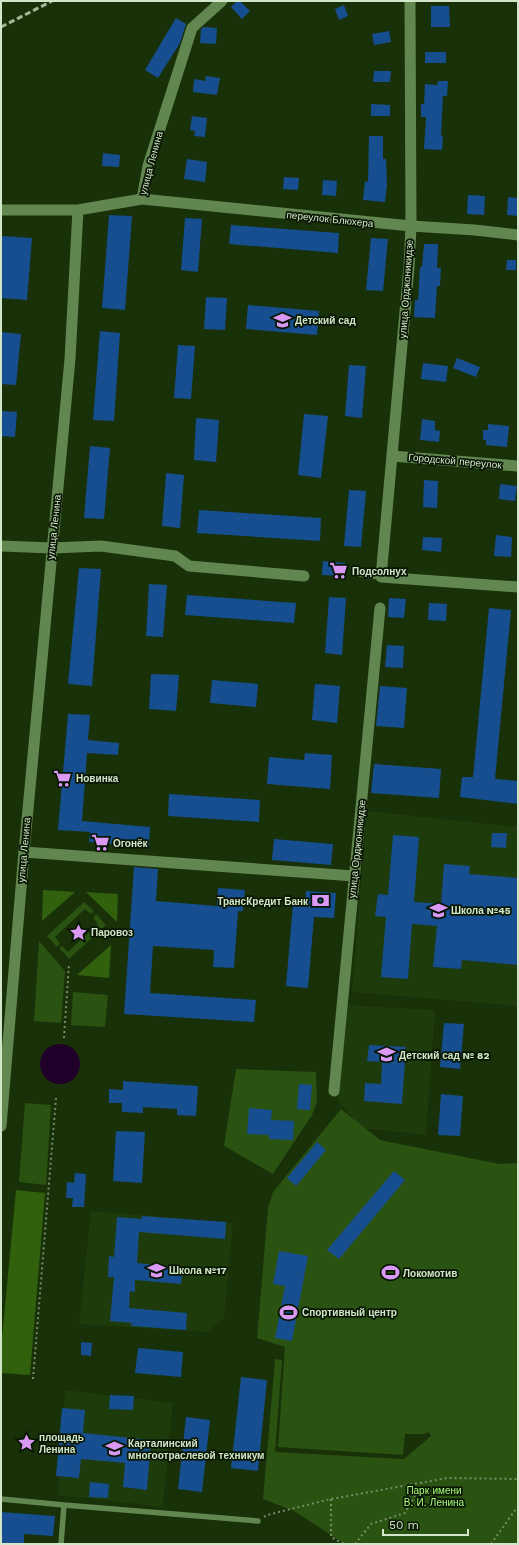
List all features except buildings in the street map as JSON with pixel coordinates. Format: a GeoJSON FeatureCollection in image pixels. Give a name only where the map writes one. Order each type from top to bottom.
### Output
{"type":"FeatureCollection","features":[{"type":"Feature","properties":{"kind":"street","name":"улица Ленина"},"geometry":{"type":"LineString","coordinates":[[1,1126],[3,1063],[70,359],[78,210],[142,199],[148,166],[192,28],[222,1]]}},
{"type":"Feature","properties":{"kind":"street","name":"улица Орджоникидзе"},"geometry":{"type":"LineString","coordinates":[[382,577],[409,267],[411,226],[410,1]]}},
{"type":"Feature","properties":{"kind":"street","name":"переулок Блюхера"},"geometry":{"type":"LineString","coordinates":[[142,199],[411,226],[475,230],[518,235]]}},
{"type":"Feature","properties":{"kind":"street"},"geometry":{"type":"LineString","coordinates":[[1,210],[78,210]]}},
{"type":"Feature","properties":{"kind":"street","name":"Городской переулок"},"geometry":{"type":"LineString","coordinates":[[392,456],[518,466]]}},
{"type":"Feature","properties":{"kind":"street"},"geometry":{"type":"LineString","coordinates":[[1,546],[52,548],[102,546],[176,556],[189,566],[304,576]]}},
{"type":"Feature","properties":{"kind":"street"},"geometry":{"type":"LineString","coordinates":[[382,577],[518,587]]}},
{"type":"Feature","properties":{"kind":"street","name":"улица Орджоникидзе"},"geometry":{"type":"LineString","coordinates":[[334,1091],[380,608]]}},
{"type":"Feature","properties":{"kind":"street"},"geometry":{"type":"LineString","coordinates":[[24,852],[354,876]]}},
{"type":"Feature","properties":{"kind":"lane"},"geometry":{"type":"LineString","coordinates":[[359,574],[382,577]]}},
{"type":"Feature","properties":{"kind":"lane"},"geometry":{"type":"LineString","coordinates":[[1,1499],[258,1521]]}},
{"type":"Feature","properties":{"kind":"lane"},"geometry":{"type":"LineString","coordinates":[[61,1544],[64,1505]]}},
{"type":"Feature","properties":{"kind":"path"},"geometry":{"type":"LineString","coordinates":[[64,1038],[69,964]]}},
{"type":"Feature","properties":{"kind":"path"},"geometry":{"type":"LineString","coordinates":[[33,1379],[56,1098]]}},
{"type":"Feature","properties":{"kind":"path"},"geometry":{"type":"LineString","coordinates":[[258,1521],[267,1515],[331,1499],[447,1478],[518,1479]]}},
{"type":"Feature","properties":{"kind":"path"},"geometry":{"type":"LineString","coordinates":[[355,1544],[371,1524],[405,1513],[422,1483]]}},
{"type":"Feature","properties":{"kind":"path"},"geometry":{"type":"LineString","coordinates":[[331,1499],[331,1537],[344,1544]]}},
{"type":"Feature","properties":{"kind":"path"},"geometry":{"type":"LineString","coordinates":[[490,1544],[518,1506]]}},
{"type":"Feature","properties":{"kind":"shaded area","name":"Школа №45"},"geometry":{"type":"Polygon","coordinates":[[[367,811],[518,827],[518,1006],[352,992],[367,811]]]}},
{"type":"Feature","properties":{"kind":"shaded area"},"geometry":{"type":"Polygon","coordinates":[[[43,890],[75,892],[42,921],[43,890]]]}},
{"type":"Feature","properties":{"kind":"shaded area"},"geometry":{"type":"Polygon","coordinates":[[[86,892],[118,894],[117,922],[86,892]]]}},
{"type":"Feature","properties":{"kind":"shaded area"},"geometry":{"type":"Polygon","coordinates":[[[111,945],[109,978],[77,975],[111,945]]]}},
{"type":"Feature","properties":{"kind":"shaded area","name":"Детский сад № 82"},"geometry":{"type":"Polygon","coordinates":[[[346,1005],[435,1010],[426,1135],[362,1128],[337,1100],[346,1005]]]}},
{"type":"Feature","properties":{"kind":"shaded area"},"geometry":{"type":"Polygon","coordinates":[[[64,1044],[71,1047],[77,1053],[80,1064],[79,1072],[71,1081],[64,1084],[56,1084],[49,1081],[41,1072],[40,1060],[43,1053],[52,1045],[64,1044]]]}},
{"type":"Feature","properties":{"kind":"shaded area"},"geometry":{"type":"Polygon","coordinates":[[[16,1190],[45,1193],[30,1375],[1,1373],[1,1349],[16,1190]]]}},
{"type":"Feature","properties":{"kind":"shaded area","name":"Школа №17"},"geometry":{"type":"Polygon","coordinates":[[[91,1211],[233,1223],[224,1318],[208,1332],[79,1324],[91,1211]]]}},
{"type":"Feature","properties":{"kind":"shaded area","name":"Карталинский многоотраслевой техникум"},"geometry":{"type":"Polygon","coordinates":[[[65,1390],[173,1403],[163,1507],[58,1495],[65,1390]]]}},
{"type":"Feature","properties":{"kind":"green space"},"geometry":{"type":"Polygon","coordinates":[[[84,902],[94,911],[91,914],[85,909],[55,937],[60,943],[57,947],[47,936],[84,902]]]}},
{"type":"Feature","properties":{"kind":"green space"},"geometry":{"type":"Polygon","coordinates":[[[96,914],[106,925],[69,959],[59,948],[62,946],[68,952],[98,924],[93,918],[96,914]]]}},
{"type":"Feature","properties":{"kind":"green space"},"geometry":{"type":"Polygon","coordinates":[[[39,941],[65,971],[61,1023],[34,1021],[39,941]]]}},
{"type":"Feature","properties":{"kind":"green space"},"geometry":{"type":"Polygon","coordinates":[[[73,992],[108,995],[105,1027],[71,1025],[73,992]]]}},
{"type":"Feature","properties":{"kind":"green space"},"geometry":{"type":"Polygon","coordinates":[[[236,1069],[316,1072],[317,1101],[312,1115],[273,1174],[224,1146],[236,1069]]]}},
{"type":"Feature","properties":{"kind":"green space"},"geometry":{"type":"Polygon","coordinates":[[[25,1103],[51,1105],[46,1185],[19,1182],[25,1103]]]}},
{"type":"Feature","properties":{"kind":"green space","name":"Локомотив"},"geometry":{"type":"Polygon","coordinates":[[[341,1109],[380,1140],[500,1164],[518,1163],[518,1544],[345,1544],[294,1511],[263,1499],[275,1359],[282,1360],[275,1452],[404,1459],[431,1436],[429,1432],[424,1434],[405,1434],[403,1455],[278,1447],[285,1347],[257,1338],[268,1208],[273,1192],[341,1109]]]}},
{"type":"Feature","properties":{"kind":"railway"},"geometry":{"type":"LineString","coordinates":[[1,27],[52,1]]}},
{"type":"Feature","properties":{"kind":"place","name":"Детский сад"},"geometry":{"type":"Point","coordinates":[282,320]}},
{"type":"Feature","properties":{"kind":"place","name":"Подсолнух"},"geometry":{"type":"Point","coordinates":[339,571]}},
{"type":"Feature","properties":{"kind":"place","name":"Новинка"},"geometry":{"type":"Point","coordinates":[63,778]}},
{"type":"Feature","properties":{"kind":"place","name":"Огонёк"},"geometry":{"type":"Point","coordinates":[100,843]}},
{"type":"Feature","properties":{"kind":"place","name":"ТрансКредит Банк"},"geometry":{"type":"Point","coordinates":[321,901]}},
{"type":"Feature","properties":{"kind":"place","name":"Школа №45"},"geometry":{"type":"Point","coordinates":[438,910]}},
{"type":"Feature","properties":{"kind":"place","name":"Паровоз"},"geometry":{"type":"Point","coordinates":[78,932]}},
{"type":"Feature","properties":{"kind":"place","name":"Детский сад № 82"},"geometry":{"type":"Point","coordinates":[386,1055]}},
{"type":"Feature","properties":{"kind":"place","name":"Школа №17"},"geometry":{"type":"Point","coordinates":[156,1270]}},
{"type":"Feature","properties":{"kind":"place","name":"Локомотив"},"geometry":{"type":"Point","coordinates":[390,1273]}},
{"type":"Feature","properties":{"kind":"place","name":"Спортивный центр"},"geometry":{"type":"Point","coordinates":[289,1312]}},
{"type":"Feature","properties":{"kind":"place","name":"площадь Ленина"},"geometry":{"type":"Point","coordinates":[26,1443]}},
{"type":"Feature","properties":{"kind":"place","name":"Карталинский многоотраслевой техникум"},"geometry":{"type":"Point","coordinates":[115,1449]}},
{"type":"Feature","properties":{"kind":"park label","name":"Парк имени В. И. Ленина"},"geometry":{"type":"Point","coordinates":[434,1496]}}]}
